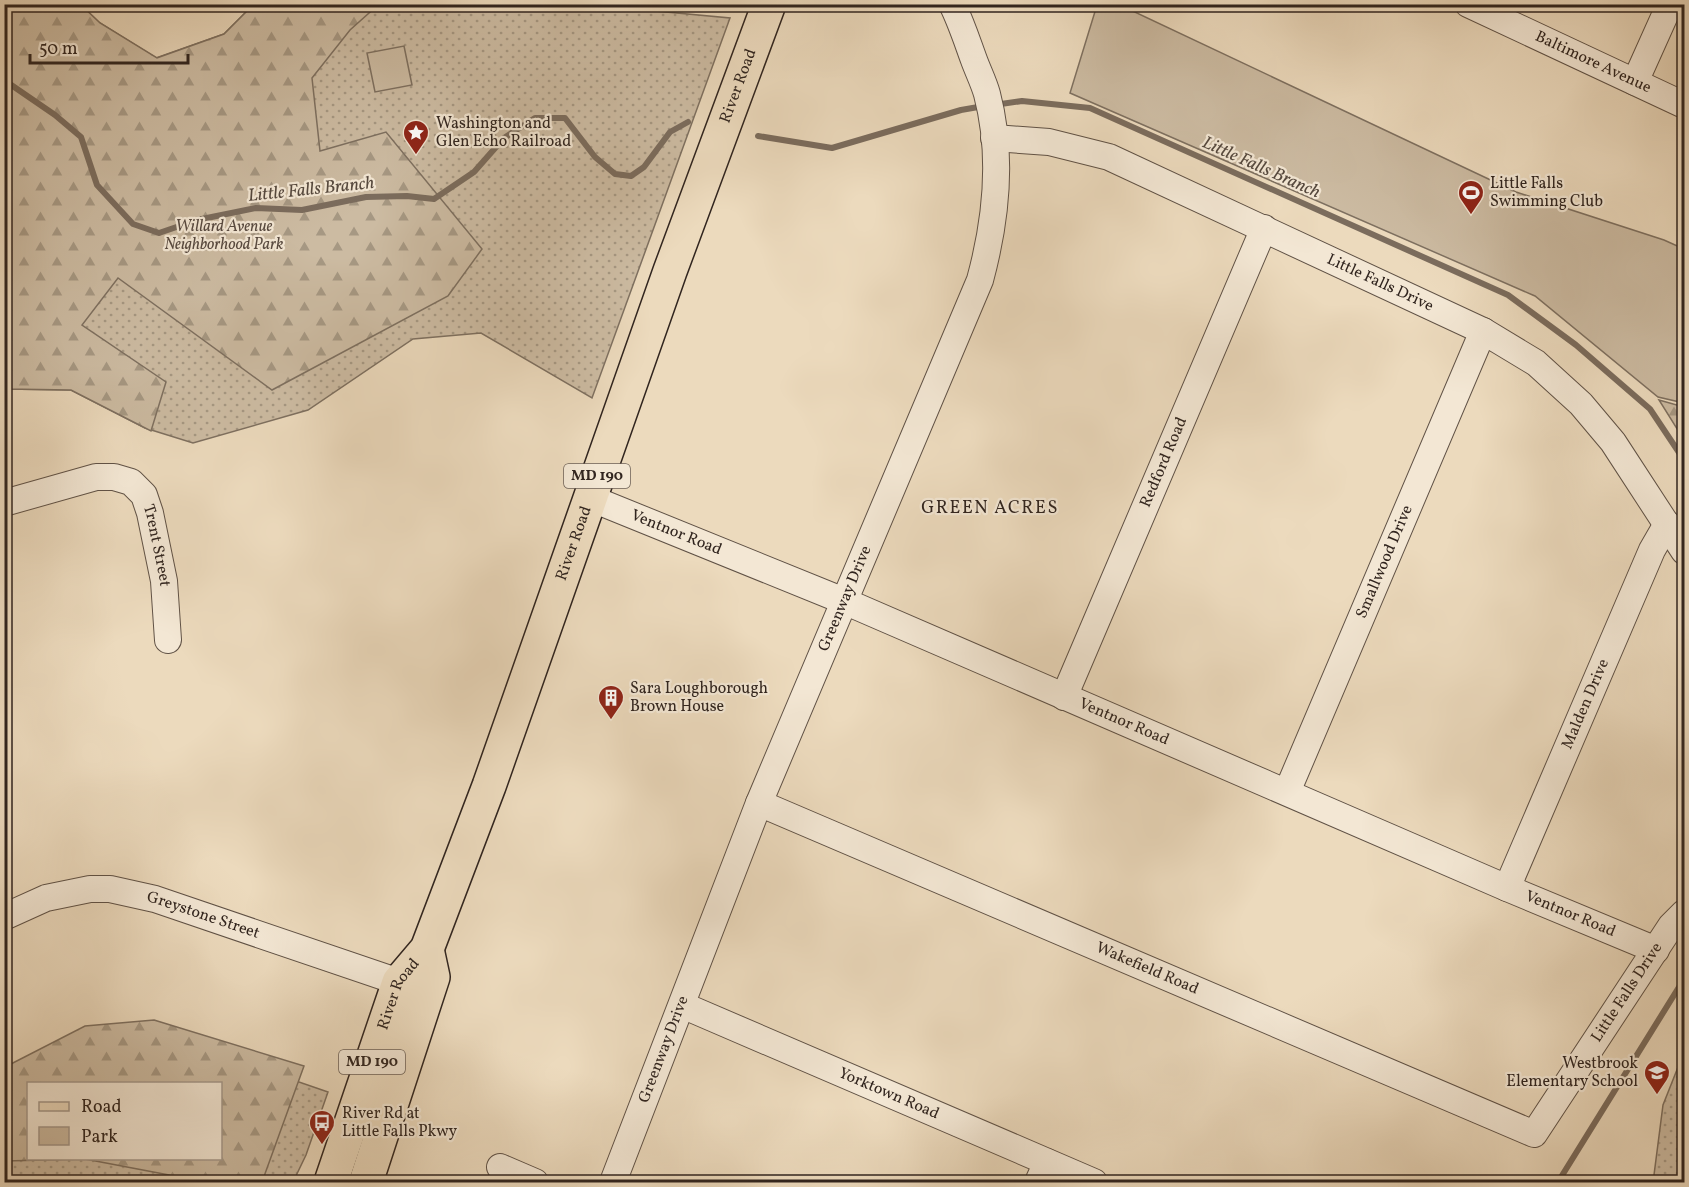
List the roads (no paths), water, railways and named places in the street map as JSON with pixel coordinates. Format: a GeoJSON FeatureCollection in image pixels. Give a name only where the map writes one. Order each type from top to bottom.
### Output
{"type":"FeatureCollection","features":[{"type":"Feature","properties":{"kind":"main road","name":"River Road"},"geometry":{"type":"LineString","coordinates":[[319,1182],[335,1169],[399,982],[427,949],[489,786],[670,271],[769,4]]}},
{"type":"Feature","properties":{"kind":"main road","name":"River Road"},"geometry":{"type":"LineString","coordinates":[[366,1182],[433,977],[427,949]]}},
{"type":"Feature","properties":{"kind":"main road"},"geometry":{"type":"LineString","coordinates":[[392,1103],[391,1072],[413,1003],[399,982]]}},
{"type":"Feature","properties":{"kind":"street","name":"Greenway Drive"},"geometry":{"type":"LineString","coordinates":[[614,1182],[759,803],[980,280],[989,245],[994,204],[996,171],[993,129],[987,93],[952,4]]}},
{"type":"Feature","properties":{"kind":"street","name":"Baltimore Avenue"},"geometry":{"type":"LineString","coordinates":[[1468,4],[1684,105]]}},
{"type":"Feature","properties":{"kind":"street"},"geometry":{"type":"LineString","coordinates":[[1635,82],[1670,4]]}},
{"type":"Feature","properties":{"kind":"street","name":"Little Falls Drive"},"geometry":{"type":"LineString","coordinates":[[993,129],[1109,158],[1483,331],[1536,363],[1581,404],[1613,442],[1684,551]]}},
{"type":"Feature","properties":{"kind":"street","name":"Redford Road"},"geometry":{"type":"LineString","coordinates":[[1065,697],[1264,228]]}},
{"type":"Feature","properties":{"kind":"street","name":"Smallwood Drive"},"geometry":{"type":"LineString","coordinates":[[1287,792],[1483,331]]}},
{"type":"Feature","properties":{"kind":"street","name":"Trent Street"},"geometry":{"type":"LineString","coordinates":[[4,503],[96,477],[114,477],[130,482],[144,495],[150,513],[164,582],[168,640]]}},
{"type":"Feature","properties":{"kind":"street","name":"Ventnor Road"},"geometry":{"type":"LineString","coordinates":[[590,498],[844,601],[1507,888],[1656,950]]}},
{"type":"Feature","properties":{"kind":"street","name":"Malden Drive"},"geometry":{"type":"LineString","coordinates":[[1507,888],[1652,550],[1667,524]]}},
{"type":"Feature","properties":{"kind":"street","name":"Wakefield Road"},"geometry":{"type":"LineString","coordinates":[[759,803],[1534,1134]]}},
{"type":"Feature","properties":{"kind":"street","name":"Greystone Street"},"geometry":{"type":"LineString","coordinates":[[4,917],[46,898],[90,889],[110,889],[155,899],[399,982]]}},
{"type":"Feature","properties":{"kind":"street","name":"Little Falls Drive"},"geometry":{"type":"LineString","coordinates":[[1534,1134],[1671,926],[1684,913]]}},
{"type":"Feature","properties":{"kind":"street","name":"Yorktown Road"},"geometry":{"type":"LineString","coordinates":[[682,1005],[1043,1172],[1094,1182]]}},
{"type":"Feature","properties":{"kind":"street"},"geometry":{"type":"LineString","coordinates":[[500,1167],[535,1182]]}},
{"type":"Feature","properties":{"kind":"waterway","name":"Little Falls Branch"},"geometry":{"type":"LineString","coordinates":[[4,80],[55,115],[81,137],[97,185],[133,224],[159,233],[197,220],[256,208],[302,210],[366,197],[407,196],[434,199],[474,172],[504,138],[535,118],[565,118],[595,157],[615,174],[631,176],[644,167],[670,132],[688,122]]}},
{"type":"Feature","properties":{"kind":"waterway","name":"Little Falls Branch"},"geometry":{"type":"LineString","coordinates":[[994,105],[1022,101],[1090,108],[1508,295],[1576,345],[1650,409],[1684,460]]}},
{"type":"Feature","properties":{"kind":"waterway","name":"Little Falls Branch"},"geometry":{"type":"LineString","coordinates":[[758,136],[832,148],[961,110],[984,106]]}},
{"type":"Feature","properties":{"kind":"waterway","name":"Little Falls Branch"},"geometry":{"type":"LineString","coordinates":[[1558,1182],[1684,979]]}},
{"type":"Feature","properties":{"kind":"place","name":"Washington and Glen Echo Railroad"},"geometry":{"type":"Point","coordinates":[416,156]}},
{"type":"Feature","properties":{"kind":"place","name":"Little Falls Swimming Club"},"geometry":{"type":"Point","coordinates":[1471,216]}},
{"type":"Feature","properties":{"kind":"place","name":"Sara Loughborough Brown House"},"geometry":{"type":"Point","coordinates":[611,721]}},
{"type":"Feature","properties":{"kind":"place","name":"Westbrook Elementary School"},"geometry":{"type":"Point","coordinates":[1657,1096]}},
{"type":"Feature","properties":{"kind":"place","name":"River Rd at Little Falls Pkwy"},"geometry":{"type":"Point","coordinates":[322,1146]}},
{"type":"Feature","properties":{"kind":"district","name":"GREEN ACRES"},"geometry":{"type":"Point","coordinates":[990,508]}},
{"type":"Feature","properties":{"kind":"park label","name":"Willard Avenue Neighborhood Park"},"geometry":{"type":"Point","coordinates":[224,236]}}]}
